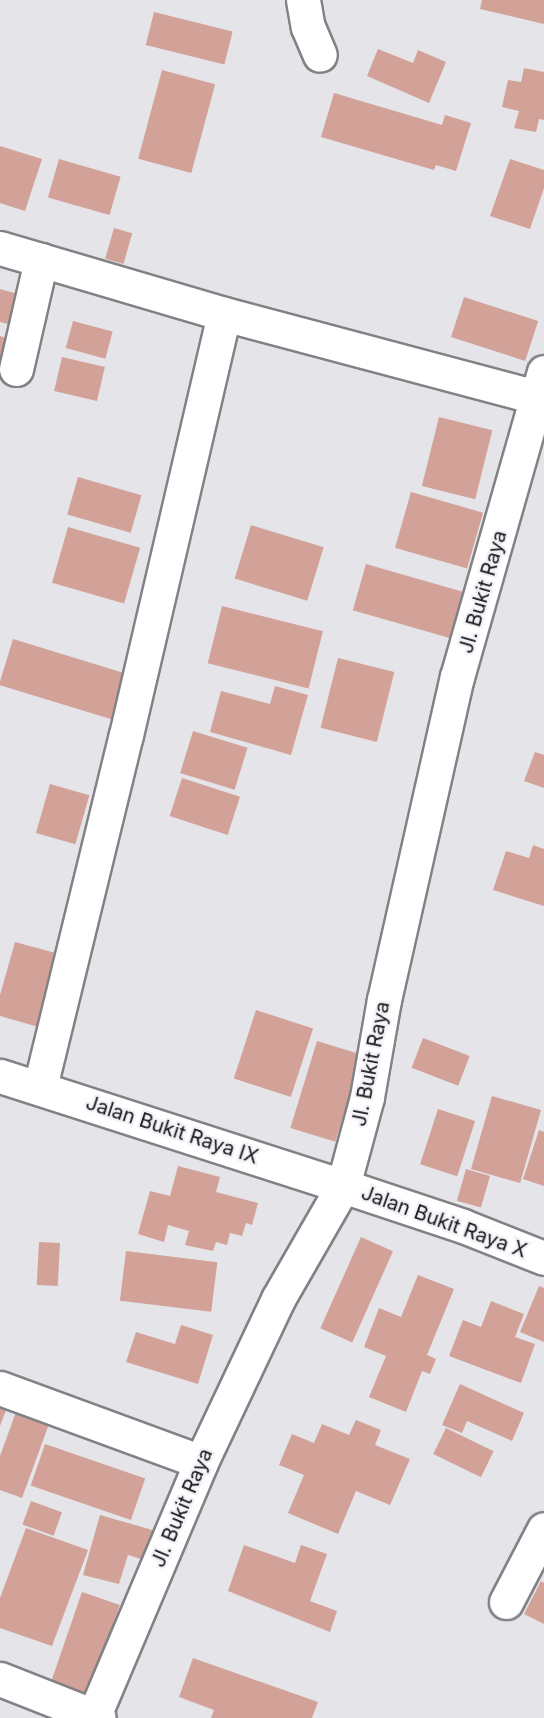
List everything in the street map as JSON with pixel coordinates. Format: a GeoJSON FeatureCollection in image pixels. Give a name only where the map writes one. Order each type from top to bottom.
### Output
{"type":"FeatureCollection","features":[{"type":"Feature","properties":{"kind":"street"},"geometry":{"type":"LineString","coordinates":[[303,0],[308,27],[320,55]]}},
{"type":"Feature","properties":{"kind":"street"},"geometry":{"type":"LineString","coordinates":[[0,248],[224,314],[540,385]]}},
{"type":"Feature","properties":{"kind":"street"},"geometry":{"type":"LineString","coordinates":[[16,369],[41,260]]}},
{"type":"Feature","properties":{"kind":"street"},"geometry":{"type":"LineString","coordinates":[[40,1087],[126,735],[224,314]]}},
{"type":"Feature","properties":{"kind":"street","name":"Jl. Bukit Raya"},"geometry":{"type":"LineString","coordinates":[[95,1717],[201,1462],[278,1299],[343,1186],[367,1097],[386,988],[457,677],[494,555],[540,385]]}},
{"type":"Feature","properties":{"kind":"street","name":"Jalan Bukit Raya IX"},"geometry":{"type":"LineString","coordinates":[[0,1076],[343,1186]]}},
{"type":"Feature","properties":{"kind":"street","name":"Jalan Bukit Raya X"},"geometry":{"type":"LineString","coordinates":[[343,1186],[463,1226],[544,1258]]}},
{"type":"Feature","properties":{"kind":"street"},"geometry":{"type":"LineString","coordinates":[[0,1388],[201,1462]]}},
{"type":"Feature","properties":{"kind":"street"},"geometry":{"type":"LineString","coordinates":[[506,1602],[544,1529]]}},
{"type":"Feature","properties":{"kind":"street"},"geometry":{"type":"LineString","coordinates":[[0,1679],[95,1717]]}},
{"type":"Feature","properties":{"kind":"building"},"geometry":{"type":"Polygon","coordinates":[[[482,0],[544,0],[544,24],[480,9],[482,0]]]}},
{"type":"Feature","properties":{"kind":"building"},"geometry":{"type":"Polygon","coordinates":[[[154,12],[233,32],[224,65],[146,45],[154,12]]]}},
{"type":"Feature","properties":{"kind":"building"},"geometry":{"type":"Polygon","coordinates":[[[378,49],[413,63],[418,50],[446,62],[429,103],[367,76],[378,49]]]}},
{"type":"Feature","properties":{"kind":"building"},"geometry":{"type":"Polygon","coordinates":[[[524,68],[544,72],[544,120],[539,119],[536,132],[514,128],[519,111],[502,107],[508,80],[521,82],[524,68]]]}},
{"type":"Feature","properties":{"kind":"building"},"geometry":{"type":"Polygon","coordinates":[[[162,70],[215,84],[191,173],[138,159],[162,70]]]}},
{"type":"Feature","properties":{"kind":"building"},"geometry":{"type":"Polygon","coordinates":[[[334,93],[442,125],[445,115],[471,123],[456,171],[436,165],[434,170],[321,137],[334,93]]]}},
{"type":"Feature","properties":{"kind":"building"},"geometry":{"type":"Polygon","coordinates":[[[0,146],[42,159],[25,211],[0,203],[0,146]]]}},
{"type":"Feature","properties":{"kind":"building"},"geometry":{"type":"Polygon","coordinates":[[[59,159],[121,177],[109,215],[48,197],[59,159]]]}},
{"type":"Feature","properties":{"kind":"building"},"geometry":{"type":"Polygon","coordinates":[[[510,159],[544,170],[544,188],[530,229],[490,216],[510,159]]]}},
{"type":"Feature","properties":{"kind":"building"},"geometry":{"type":"Polygon","coordinates":[[[114,228],[132,233],[123,264],[105,259],[114,228]]]}},
{"type":"Feature","properties":{"kind":"building"},"geometry":{"type":"Polygon","coordinates":[[[0,289],[25,296],[16,326],[0,322],[0,289]]]}},
{"type":"Feature","properties":{"kind":"building"},"geometry":{"type":"Polygon","coordinates":[[[464,297],[538,321],[525,361],[451,337],[464,297]]]}},
{"type":"Feature","properties":{"kind":"building"},"geometry":{"type":"Polygon","coordinates":[[[73,321],[113,332],[105,359],[66,348],[73,321]]]}},
{"type":"Feature","properties":{"kind":"building"},"geometry":{"type":"Polygon","coordinates":[[[0,336],[11,340],[1,377],[0,377],[0,336]]]}},
{"type":"Feature","properties":{"kind":"building"},"geometry":{"type":"Polygon","coordinates":[[[62,357],[105,367],[97,401],[54,391],[62,357]]]}},
{"type":"Feature","properties":{"kind":"building"},"geometry":{"type":"Polygon","coordinates":[[[439,417],[492,430],[475,499],[422,486],[439,417]]]}},
{"type":"Feature","properties":{"kind":"building"},"geometry":{"type":"Polygon","coordinates":[[[78,477],[141,495],[131,533],[67,514],[78,477]]]}},
{"type":"Feature","properties":{"kind":"building"},"geometry":{"type":"Polygon","coordinates":[[[411,492],[483,513],[467,568],[395,548],[411,492]]]}},
{"type":"Feature","properties":{"kind":"building"},"geometry":{"type":"Polygon","coordinates":[[[251,525],[324,547],[307,601],[235,579],[251,525]]]}},
{"type":"Feature","properties":{"kind":"building"},"geometry":{"type":"Polygon","coordinates":[[[68,527],[140,548],[124,603],[52,583],[68,527]]]}},
{"type":"Feature","properties":{"kind":"building"},"geometry":{"type":"Polygon","coordinates":[[[366,564],[470,594],[457,640],[353,610],[366,564]]]}},
{"type":"Feature","properties":{"kind":"building"},"geometry":{"type":"Polygon","coordinates":[[[222,606],[323,631],[309,688],[208,663],[222,606]]]}},
{"type":"Feature","properties":{"kind":"building"},"geometry":{"type":"Polygon","coordinates":[[[13,639],[130,675],[116,721],[0,685],[13,639]]]}},
{"type":"Feature","properties":{"kind":"building"},"geometry":{"type":"Polygon","coordinates":[[[338,658],[394,672],[377,742],[321,728],[338,658]]]}},
{"type":"Feature","properties":{"kind":"building"},"geometry":{"type":"Polygon","coordinates":[[[275,686],[308,695],[291,755],[210,732],[221,691],[270,704],[275,686]]]}},
{"type":"Feature","properties":{"kind":"building"},"geometry":{"type":"Polygon","coordinates":[[[193,731],[248,748],[235,790],[180,773],[193,731]]]}},
{"type":"Feature","properties":{"kind":"building"},"geometry":{"type":"Polygon","coordinates":[[[535,752],[544,755],[544,788],[524,781],[535,752]]]}},
{"type":"Feature","properties":{"kind":"building"},"geometry":{"type":"Polygon","coordinates":[[[182,778],[240,797],[228,835],[170,816],[182,778]]]}},
{"type":"Feature","properties":{"kind":"building"},"geometry":{"type":"Polygon","coordinates":[[[50,784],[89,795],[75,844],[36,833],[50,784]]]}},
{"type":"Feature","properties":{"kind":"building"},"geometry":{"type":"Polygon","coordinates":[[[533,845],[544,849],[544,906],[493,890],[506,851],[529,858],[533,845]]]}},
{"type":"Feature","properties":{"kind":"building"},"geometry":{"type":"Polygon","coordinates":[[[15,942],[63,955],[42,1028],[0,1016],[0,995],[15,942]]]}},
{"type":"Feature","properties":{"kind":"building"},"geometry":{"type":"Polygon","coordinates":[[[256,1010],[313,1029],[291,1097],[234,1078],[256,1010]]]}},
{"type":"Feature","properties":{"kind":"building"},"geometry":{"type":"Polygon","coordinates":[[[423,1038],[470,1056],[458,1086],[412,1068],[423,1038]]]}},
{"type":"Feature","properties":{"kind":"building"},"geometry":{"type":"Polygon","coordinates":[[[317,1041],[362,1055],[335,1142],[290,1128],[317,1041]]]}},
{"type":"Feature","properties":{"kind":"building"},"geometry":{"type":"Polygon","coordinates":[[[492,1096],[541,1110],[520,1183],[471,1169],[492,1096]]]}},
{"type":"Feature","properties":{"kind":"building"},"geometry":{"type":"Polygon","coordinates":[[[438,1109],[475,1121],[457,1176],[420,1164],[438,1109]]]}},
{"type":"Feature","properties":{"kind":"building"},"geometry":{"type":"Polygon","coordinates":[[[539,1130],[544,1132],[544,1186],[523,1179],[539,1130]]]}},
{"type":"Feature","properties":{"kind":"building"},"geometry":{"type":"Polygon","coordinates":[[[178,1166],[220,1177],[216,1192],[258,1203],[252,1225],[246,1223],[242,1236],[230,1233],[227,1245],[216,1242],[213,1251],[185,1245],[189,1231],[168,1225],[164,1242],[138,1234],[150,1191],[170,1196],[178,1166]]]}},
{"type":"Feature","properties":{"kind":"building"},"geometry":{"type":"Polygon","coordinates":[[[466,1169],[490,1176],[481,1208],[457,1201],[466,1169]]]}},
{"type":"Feature","properties":{"kind":"building"},"geometry":{"type":"Polygon","coordinates":[[[361,1237],[393,1251],[352,1343],[320,1328],[361,1237]]]}},
{"type":"Feature","properties":{"kind":"building"},"geometry":{"type":"Polygon","coordinates":[[[39,1242],[60,1243],[58,1286],[37,1285],[39,1242]]]}},
{"type":"Feature","properties":{"kind":"building"},"geometry":{"type":"Polygon","coordinates":[[[126,1251],[217,1262],[211,1312],[120,1301],[126,1251]]]}},
{"type":"Feature","properties":{"kind":"building"},"geometry":{"type":"Polygon","coordinates":[[[418,1275],[454,1289],[427,1355],[436,1359],[430,1374],[422,1371],[406,1412],[369,1397],[386,1356],[364,1347],[379,1308],[401,1317],[418,1275]]]}},
{"type":"Feature","properties":{"kind":"building"},"geometry":{"type":"Polygon","coordinates":[[[539,1286],[544,1288],[544,1342],[520,1332],[539,1286]]]}},
{"type":"Feature","properties":{"kind":"building"},"geometry":{"type":"Polygon","coordinates":[[[491,1301],[524,1314],[515,1337],[535,1344],[521,1383],[449,1356],[463,1320],[481,1327],[491,1301]]]}},
{"type":"Feature","properties":{"kind":"building"},"geometry":{"type":"Polygon","coordinates":[[[181,1325],[213,1335],[198,1384],[126,1362],[136,1332],[175,1344],[181,1325]]]}},
{"type":"Feature","properties":{"kind":"building"},"geometry":{"type":"Polygon","coordinates":[[[460,1384],[524,1413],[512,1441],[467,1421],[462,1433],[442,1425],[460,1384]]]}},
{"type":"Feature","properties":{"kind":"building"},"geometry":{"type":"Polygon","coordinates":[[[0,1408],[6,1410],[0,1426],[0,1408]]]}},
{"type":"Feature","properties":{"kind":"building"},"geometry":{"type":"Polygon","coordinates":[[[16,1412],[49,1424],[22,1498],[0,1490],[0,1456],[16,1412]]]}},
{"type":"Feature","properties":{"kind":"building"},"geometry":{"type":"Polygon","coordinates":[[[356,1420],[381,1430],[375,1445],[410,1459],[390,1505],[356,1491],[338,1534],[288,1513],[304,1475],[279,1465],[292,1434],[314,1443],[322,1424],[349,1435],[356,1420]]]}},
{"type":"Feature","properties":{"kind":"building"},"geometry":{"type":"Polygon","coordinates":[[[446,1428],[494,1451],[481,1477],[433,1454],[446,1428]]]}},
{"type":"Feature","properties":{"kind":"building"},"geometry":{"type":"Polygon","coordinates":[[[45,1444],[145,1479],[131,1520],[31,1486],[45,1444]]]}},
{"type":"Feature","properties":{"kind":"building"},"geometry":{"type":"Polygon","coordinates":[[[31,1501],[62,1512],[53,1536],[22,1524],[31,1501]]]}},
{"type":"Feature","properties":{"kind":"building"},"geometry":{"type":"Polygon","coordinates":[[[100,1515],[163,1533],[154,1563],[128,1555],[119,1584],[83,1575],[100,1515]]]}},
{"type":"Feature","properties":{"kind":"building"},"geometry":{"type":"Polygon","coordinates":[[[26,1528],[88,1550],[52,1646],[0,1628],[0,1598],[26,1528]]]}},
{"type":"Feature","properties":{"kind":"building"},"geometry":{"type":"Polygon","coordinates":[[[244,1545],[295,1563],[301,1545],[327,1554],[310,1601],[337,1611],[330,1632],[228,1591],[244,1545]]]}},
{"type":"Feature","properties":{"kind":"building"},"geometry":{"type":"Polygon","coordinates":[[[541,1581],[544,1583],[544,1624],[524,1614],[541,1581]]]}},
{"type":"Feature","properties":{"kind":"building"},"geometry":{"type":"Polygon","coordinates":[[[82,1592],[120,1605],[89,1696],[51,1683],[82,1592]]]}},
{"type":"Feature","properties":{"kind":"building"},"geometry":{"type":"Polygon","coordinates":[[[193,1658],[318,1702],[312,1718],[211,1718],[214,1710],[179,1697],[193,1658]]]}}]}
